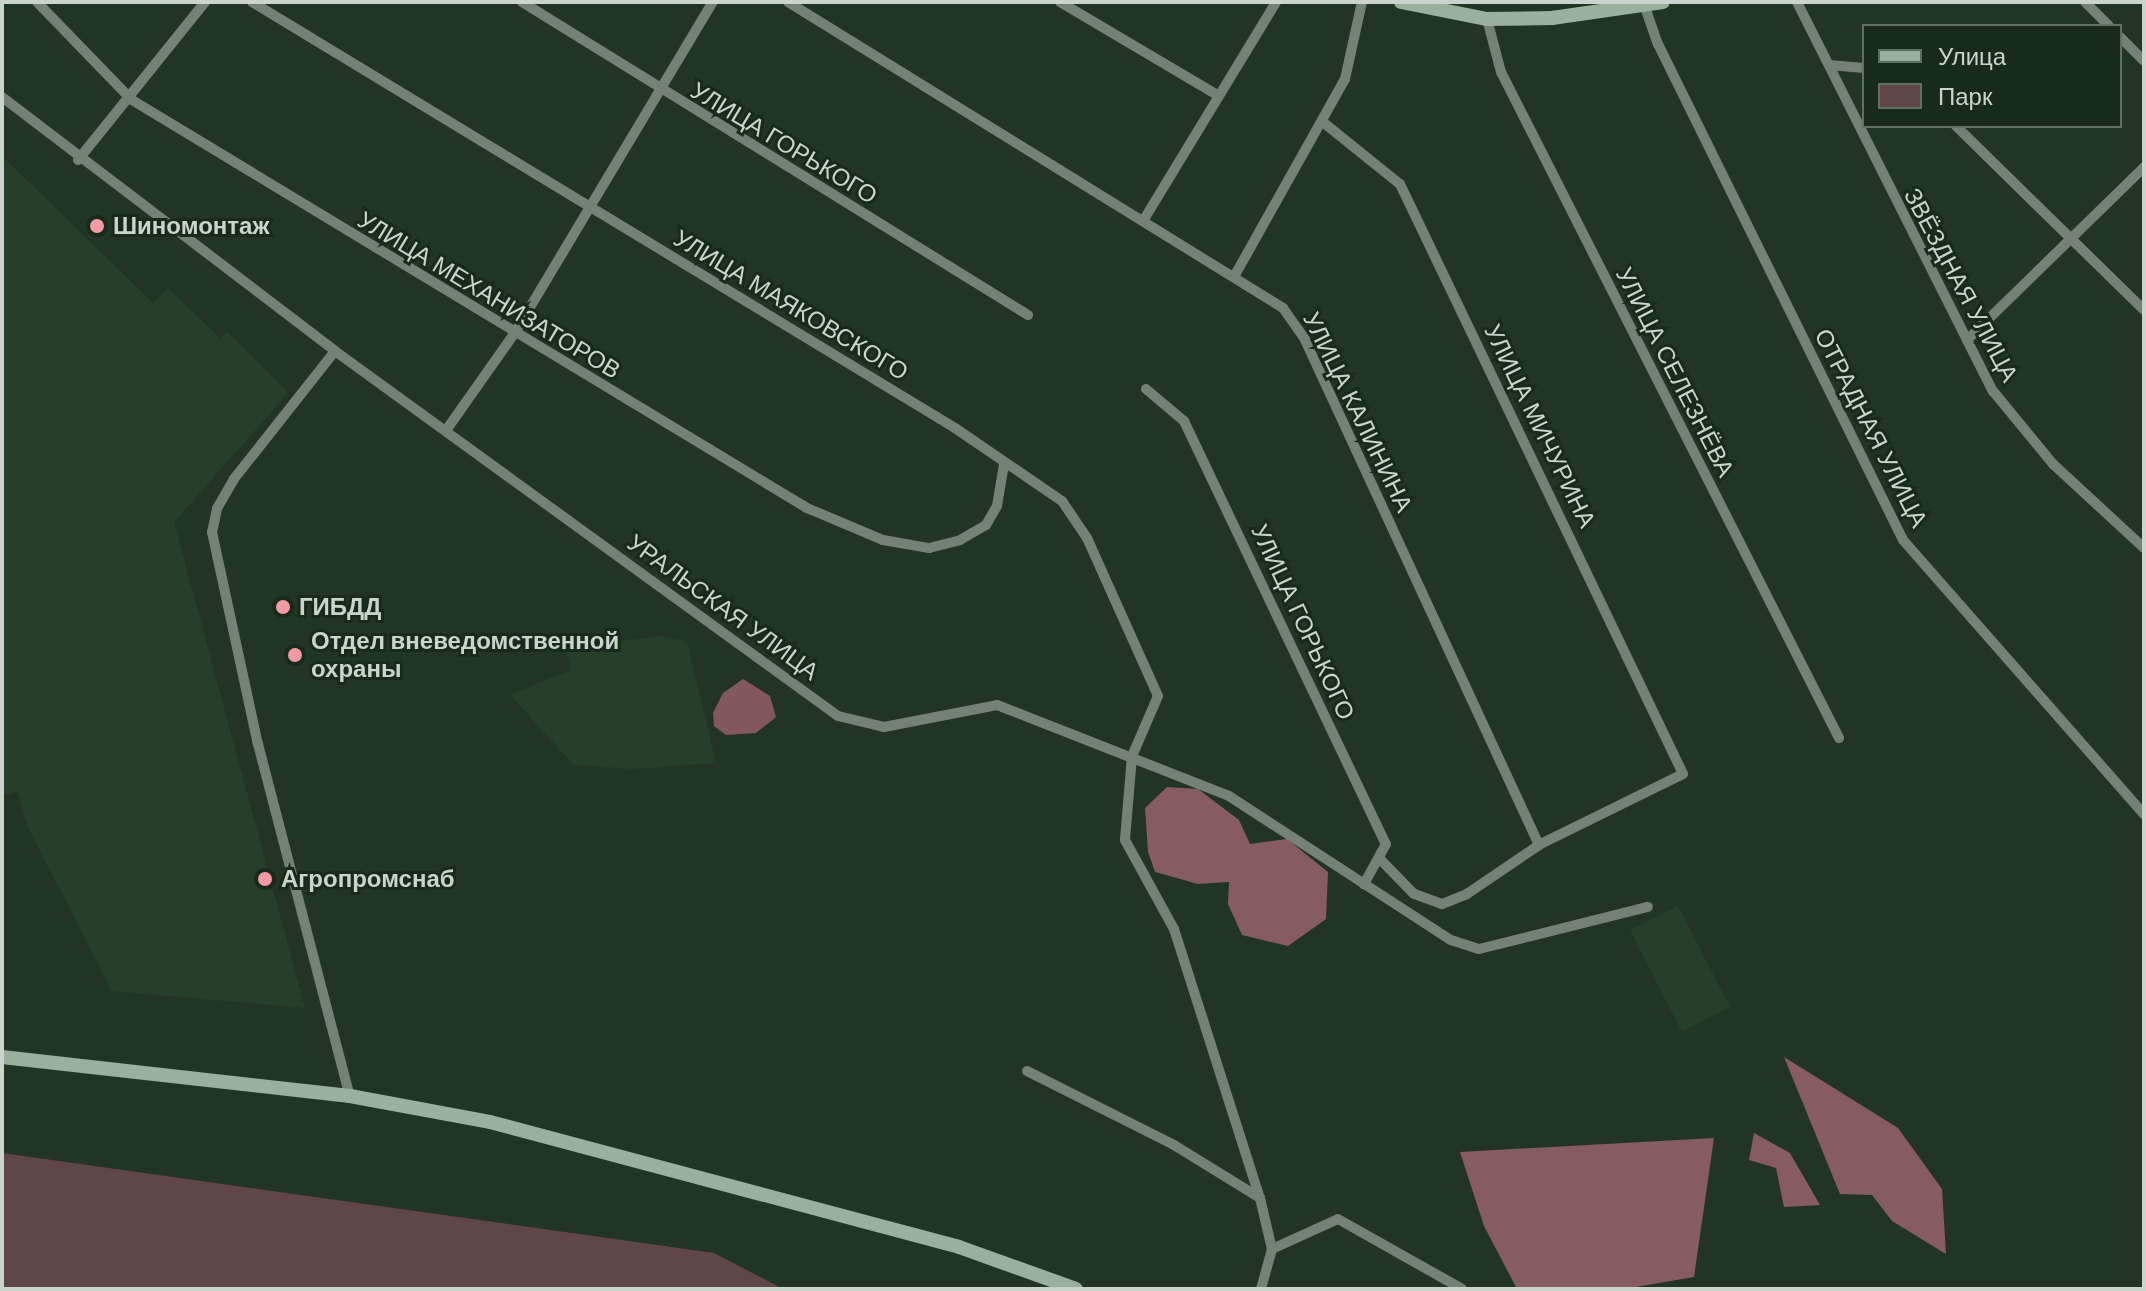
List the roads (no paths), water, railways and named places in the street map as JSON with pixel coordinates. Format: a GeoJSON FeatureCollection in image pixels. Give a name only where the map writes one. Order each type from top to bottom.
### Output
{"type":"FeatureCollection","features":[{"type":"Feature","properties":{"kind":"main road"},"geometry":{"type":"LineString","coordinates":[[1401,2],[1487,19],[1552,18],[1663,2]]}},
{"type":"Feature","properties":{"kind":"main road"},"geometry":{"type":"LineString","coordinates":[[2,1057],[350,1096],[490,1122],[959,1247],[1076,1289]]}},
{"type":"Feature","properties":{"kind":"street","name":"УЛИЦА МЕХАНИЗАТОРОВ"},"geometry":{"type":"LineString","coordinates":[[37,2],[132,100],[514,334],[807,508],[883,540],[929,548],[960,540],[986,525],[997,506],[1004,464]]}},
{"type":"Feature","properties":{"kind":"street"},"geometry":{"type":"LineString","coordinates":[[78,160],[132,100],[205,2]]}},
{"type":"Feature","properties":{"kind":"street","name":"УЛИЦА МАЯКОВСКОГО"},"geometry":{"type":"LineString","coordinates":[[252,2],[955,428],[1062,501],[1087,538],[1158,696],[1132,756],[1125,840],[1174,929],[1260,1198],[1272,1249]]}},
{"type":"Feature","properties":{"kind":"street","name":"УЛИЦА ГОРЬКОГО"},"geometry":{"type":"LineString","coordinates":[[522,2],[660,91],[1028,315]]}},
{"type":"Feature","properties":{"kind":"street"},"geometry":{"type":"LineString","coordinates":[[447,429],[514,334],[713,2]]}},
{"type":"Feature","properties":{"kind":"street","name":"УЛИЦА КАЛИНИНА"},"geometry":{"type":"LineString","coordinates":[[788,2],[1235,275],[1283,308],[1305,340],[1539,845]]}},
{"type":"Feature","properties":{"kind":"street"},"geometry":{"type":"LineString","coordinates":[[1060,2],[1217,95]]}},
{"type":"Feature","properties":{"kind":"street"},"geometry":{"type":"LineString","coordinates":[[1143,221],[1276,2]]}},
{"type":"Feature","properties":{"kind":"street"},"geometry":{"type":"LineString","coordinates":[[1235,275],[1324,123],[1345,79],[1362,2]]}},
{"type":"Feature","properties":{"kind":"street","name":"ЗВЁЗДНАЯ УЛИЦА"},"geometry":{"type":"LineString","coordinates":[[1797,2],[1993,391],[2030,441],[2144,548]]}},
{"type":"Feature","properties":{"kind":"street"},"geometry":{"type":"LineString","coordinates":[[2085,2],[2107,24]]}},
{"type":"Feature","properties":{"kind":"street","name":"ОТРАДНАЯ УЛИЦА"},"geometry":{"type":"LineString","coordinates":[[1645,7],[1658,44],[1903,540],[2142,806]]}},
{"type":"Feature","properties":{"kind":"street","name":"УЛИЦА СЕЛЕЗНЁВА"},"geometry":{"type":"LineString","coordinates":[[1487,19],[1501,72],[1839,738]]}},
{"type":"Feature","properties":{"kind":"street"},"geometry":{"type":"LineString","coordinates":[[2122,39],[2144,61]]}},
{"type":"Feature","properties":{"kind":"street"},"geometry":{"type":"LineString","coordinates":[[1829,65],[1862,68]]}},
{"type":"Feature","properties":{"kind":"street","name":"УРАЛЬСКАЯ УЛИЦА"},"geometry":{"type":"LineString","coordinates":[[2,97],[78,160],[335,351],[447,429],[838,716],[884,727],[997,705],[1229,796],[1451,940],[1479,949],[1648,907]]}},
{"type":"Feature","properties":{"kind":"street","name":"УЛИЦА МИЧУРИНА"},"geometry":{"type":"LineString","coordinates":[[1324,123],[1400,184],[1683,774],[1539,845]]}},
{"type":"Feature","properties":{"kind":"street"},"geometry":{"type":"LineString","coordinates":[[1958,128],[2144,310]]}},
{"type":"Feature","properties":{"kind":"street"},"geometry":{"type":"LineString","coordinates":[[1967,340],[2074,240],[2144,167]]}},
{"type":"Feature","properties":{"kind":"street"},"geometry":{"type":"LineString","coordinates":[[335,351],[234,479],[217,509],[212,532],[258,744],[350,1096]]}},
{"type":"Feature","properties":{"kind":"street","name":"УЛИЦА ГОРЬКОГО"},"geometry":{"type":"LineString","coordinates":[[1146,389],[1184,421],[1216,483],[1386,844],[1379,858]]}},
{"type":"Feature","properties":{"kind":"street"},"geometry":{"type":"LineString","coordinates":[[1364,884],[1379,858],[1414,894],[1442,904],[1467,894],[1539,845]]}},
{"type":"Feature","properties":{"kind":"street"},"geometry":{"type":"LineString","coordinates":[[1027,1071],[1174,1145],[1260,1198]]}},
{"type":"Feature","properties":{"kind":"street"},"geometry":{"type":"LineString","coordinates":[[1261,1289],[1272,1249],[1338,1219],[1462,1289]]}},
{"type":"Feature","properties":{"kind":"place","name":"Шиномонтаж"},"geometry":{"type":"Point","coordinates":[97,226]}},
{"type":"Feature","properties":{"kind":"place","name":"ГИБДД"},"geometry":{"type":"Point","coordinates":[283,607]}},
{"type":"Feature","properties":{"kind":"place","name":"Отдел вневедомственной охраны"},"geometry":{"type":"Point","coordinates":[295,655]}},
{"type":"Feature","properties":{"kind":"place","name":"Агропромснаб"},"geometry":{"type":"Point","coordinates":[265,879]}}]}
